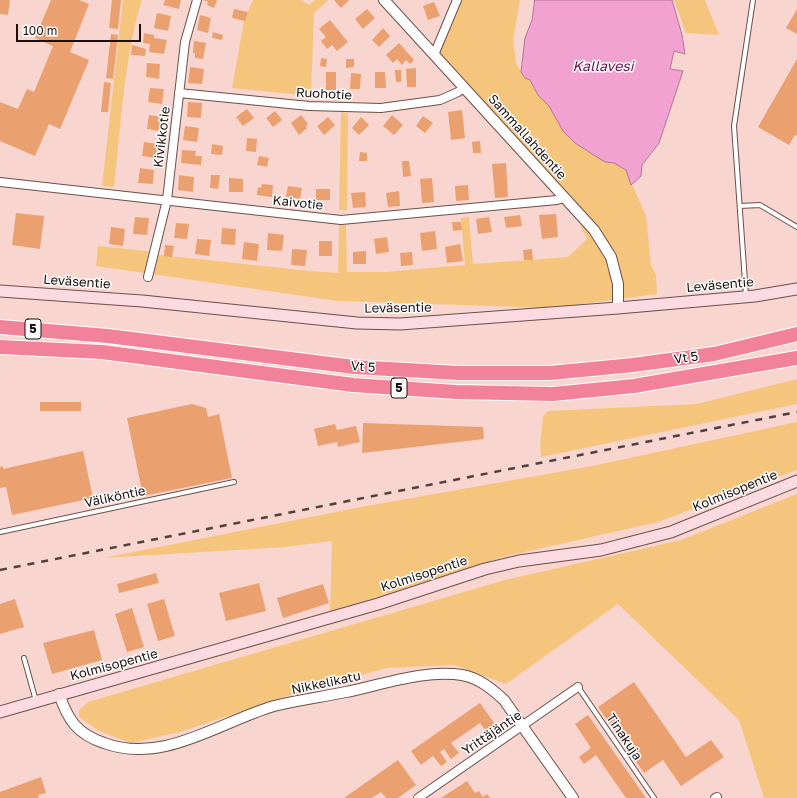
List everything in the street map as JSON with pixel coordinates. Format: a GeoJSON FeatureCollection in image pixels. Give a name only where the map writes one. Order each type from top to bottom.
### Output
{"type":"FeatureCollection","features":[{"type":"Feature","properties":{"kind":"highway","name":"Vt 5"},"geometry":{"type":"LineString","coordinates":[[0,327],[108,336],[354,367],[459,373],[550,373],[633,365],[714,354],[797,334]]}},
{"type":"Feature","properties":{"kind":"highway","name":"Vt 5"},"geometry":{"type":"LineString","coordinates":[[0,347],[102,352],[353,385],[456,392],[545,394],[634,386],[797,358]]}},
{"type":"Feature","properties":{"kind":"main road","name":"Leväsentie"},"geometry":{"type":"LineString","coordinates":[[0,291],[142,301],[357,323],[400,324],[618,308],[746,297],[797,290]]}},
{"type":"Feature","properties":{"kind":"main road","name":"Kolmisopentie"},"geometry":{"type":"LineString","coordinates":[[0,712],[378,604],[485,570],[519,562],[602,550],[670,532],[797,481]]}},
{"type":"Feature","properties":{"kind":"street","name":"Kivikkotie"},"geometry":{"type":"LineString","coordinates":[[148,277],[167,200],[185,42],[197,0]]}},
{"type":"Feature","properties":{"kind":"street","name":"Sammallahdentie"},"geometry":{"type":"LineString","coordinates":[[384,0],[594,230],[611,257],[618,284],[618,308]]}},
{"type":"Feature","properties":{"kind":"street"},"geometry":{"type":"LineString","coordinates":[[434,55],[457,0]]}},
{"type":"Feature","properties":{"kind":"street","name":"Ruohotie"},"geometry":{"type":"LineString","coordinates":[[179,93],[309,106],[381,108],[440,100],[464,88]]}},
{"type":"Feature","properties":{"kind":"street","name":"Kaivotie"},"geometry":{"type":"LineString","coordinates":[[0,182],[341,220],[556,200],[564,198]]}},
{"type":"Feature","properties":{"kind":"street","name":"Nikkelikatu"},"geometry":{"type":"LineString","coordinates":[[59,694],[65,711],[75,727],[93,740],[114,747],[135,750],[161,748],[274,706],[430,675],[463,676],[490,687],[504,700],[573,798]]}},
{"type":"Feature","properties":{"kind":"street","name":"Yrittäjäntie"},"geometry":{"type":"LineString","coordinates":[[418,798],[578,687]]}},
{"type":"Feature","properties":{"kind":"lane"},"geometry":{"type":"LineString","coordinates":[[746,297],[734,126],[753,0]]}},
{"type":"Feature","properties":{"kind":"lane"},"geometry":{"type":"LineString","coordinates":[[740,206],[760,205],[797,227]]}},
{"type":"Feature","properties":{"kind":"lane","name":"Väliköntie"},"geometry":{"type":"LineString","coordinates":[[0,532],[234,482]]}},
{"type":"Feature","properties":{"kind":"lane"},"geometry":{"type":"LineString","coordinates":[[24,658],[36,701]]}},
{"type":"Feature","properties":{"kind":"lane","name":"Tinakuja"},"geometry":{"type":"LineString","coordinates":[[578,687],[654,798]]}},
{"type":"Feature","properties":{"kind":"shaded area"},"geometry":{"type":"Polygon","coordinates":[[[123,0],[142,0],[127,68],[114,187],[102,186],[123,0]]]}},
{"type":"Feature","properties":{"kind":"shaded area"},"geometry":{"type":"Polygon","coordinates":[[[253,0],[300,0],[309,5],[315,0],[329,0],[314,13],[311,96],[232,88],[244,21],[253,0]]]}},
{"type":"Feature","properties":{"kind":"shaded area"},"geometry":{"type":"Polygon","coordinates":[[[461,0],[520,0],[513,41],[516,63],[525,78],[530,80],[538,95],[549,106],[563,131],[575,143],[605,162],[614,163],[626,170],[646,216],[651,265],[656,275],[657,294],[553,308],[338,301],[96,266],[98,246],[146,251],[160,255],[338,273],[339,225],[346,225],[347,272],[386,272],[465,265],[461,218],[469,217],[473,264],[568,257],[587,239],[566,194],[436,53],[461,0]]]}},
{"type":"Feature","properties":{"kind":"shaded area"},"geometry":{"type":"Polygon","coordinates":[[[674,0],[705,0],[719,35],[686,33],[674,0]]]}},
{"type":"Feature","properties":{"kind":"shaded area"},"geometry":{"type":"Polygon","coordinates":[[[341,112],[348,113],[347,210],[339,210],[341,112]]]}},
{"type":"Feature","properties":{"kind":"shaded area"},"geometry":{"type":"Polygon","coordinates":[[[797,379],[797,404],[541,457],[540,441],[543,416],[548,411],[697,404],[797,379]]]}},
{"type":"Feature","properties":{"kind":"shaded area"},"geometry":{"type":"Polygon","coordinates":[[[797,422],[797,470],[658,522],[503,557],[330,612],[332,541],[285,547],[103,558],[361,507],[592,466],[797,422]]]}},
{"type":"Feature","properties":{"kind":"shaded area"},"geometry":{"type":"Polygon","coordinates":[[[797,494],[797,798],[764,798],[739,720],[618,604],[506,684],[454,665],[387,668],[299,692],[180,732],[131,743],[99,731],[79,717],[79,710],[88,702],[505,580],[681,540],[797,494]]]}},
{"type":"Feature","properties":{"kind":"water","name":"Kallavesi"},"geometry":{"type":"Polygon","coordinates":[[[535,0],[672,0],[682,35],[685,54],[674,51],[670,69],[683,71],[659,143],[642,165],[641,176],[631,185],[626,170],[614,163],[605,162],[575,143],[563,131],[549,106],[538,95],[530,80],[525,78],[521,72],[525,38],[532,20],[535,0]]]}},
{"type":"Feature","properties":{"kind":"building"},"geometry":{"type":"Polygon","coordinates":[[[0,0],[10,0],[8,15],[0,14],[0,0]]]}},
{"type":"Feature","properties":{"kind":"building"},"geometry":{"type":"Polygon","coordinates":[[[51,0],[79,0],[89,4],[70,52],[89,60],[60,129],[49,124],[35,156],[0,141],[0,102],[18,109],[27,89],[34,92],[53,46],[35,38],[51,0]]]}},
{"type":"Feature","properties":{"kind":"building"},"geometry":{"type":"Polygon","coordinates":[[[112,0],[121,0],[118,29],[109,28],[112,0]]]}},
{"type":"Feature","properties":{"kind":"building"},"geometry":{"type":"Polygon","coordinates":[[[165,0],[181,0],[179,9],[163,5],[165,0]]]}},
{"type":"Feature","properties":{"kind":"building"},"geometry":{"type":"Polygon","coordinates":[[[203,0],[217,0],[214,8],[207,5],[208,2],[203,0]]]}},
{"type":"Feature","properties":{"kind":"building"},"geometry":{"type":"Polygon","coordinates":[[[334,0],[349,0],[341,8],[334,0]]]}},
{"type":"Feature","properties":{"kind":"building"},"geometry":{"type":"Polygon","coordinates":[[[434,2],[440,16],[428,20],[423,6],[434,2]]]}},
{"type":"Feature","properties":{"kind":"building"},"geometry":{"type":"Polygon","coordinates":[[[234,9],[248,12],[245,21],[232,18],[234,9]]]}},
{"type":"Feature","properties":{"kind":"building"},"geometry":{"type":"Polygon","coordinates":[[[367,9],[375,18],[363,29],[355,19],[367,9]]]}},
{"type":"Feature","properties":{"kind":"building"},"geometry":{"type":"Polygon","coordinates":[[[797,9],[797,34],[786,28],[797,9]]]}},
{"type":"Feature","properties":{"kind":"building"},"geometry":{"type":"Polygon","coordinates":[[[157,13],[171,16],[168,31],[154,28],[157,13]]]}},
{"type":"Feature","properties":{"kind":"building"},"geometry":{"type":"Polygon","coordinates":[[[200,15],[211,18],[208,33],[197,30],[200,15]]]}},
{"type":"Feature","properties":{"kind":"building"},"geometry":{"type":"Polygon","coordinates":[[[330,20],[348,42],[337,51],[332,45],[327,49],[321,41],[326,37],[319,29],[330,20]]]}},
{"type":"Feature","properties":{"kind":"building"},"geometry":{"type":"Polygon","coordinates":[[[383,28],[390,36],[379,47],[372,40],[383,28]]]}},
{"type":"Feature","properties":{"kind":"building"},"geometry":{"type":"Polygon","coordinates":[[[213,32],[223,35],[222,40],[212,38],[213,32]]]}},
{"type":"Feature","properties":{"kind":"building"},"geometry":{"type":"Polygon","coordinates":[[[144,33],[154,35],[154,38],[167,40],[164,54],[149,52],[150,44],[143,43],[144,33]]]}},
{"type":"Feature","properties":{"kind":"building"},"geometry":{"type":"Polygon","coordinates":[[[111,34],[118,35],[113,79],[106,78],[111,34]]]}},
{"type":"Feature","properties":{"kind":"building"},"geometry":{"type":"Polygon","coordinates":[[[194,41],[206,43],[203,59],[195,58],[195,53],[193,53],[194,41]]]}},
{"type":"Feature","properties":{"kind":"building"},"geometry":{"type":"Polygon","coordinates":[[[399,43],[414,60],[410,64],[406,60],[402,65],[397,59],[393,63],[386,55],[399,43]]]}},
{"type":"Feature","properties":{"kind":"building"},"geometry":{"type":"Polygon","coordinates":[[[132,45],[146,49],[145,56],[131,55],[132,45]]]}},
{"type":"Feature","properties":{"kind":"building"},"geometry":{"type":"Polygon","coordinates":[[[321,58],[327,59],[326,67],[320,66],[321,58]]]}},
{"type":"Feature","properties":{"kind":"building"},"geometry":{"type":"Polygon","coordinates":[[[346,59],[354,59],[354,67],[346,68],[346,59]]]}},
{"type":"Feature","properties":{"kind":"building"},"geometry":{"type":"Polygon","coordinates":[[[797,59],[797,136],[795,135],[789,145],[758,127],[797,59]]]}},
{"type":"Feature","properties":{"kind":"building"},"geometry":{"type":"Polygon","coordinates":[[[147,63],[160,64],[159,79],[146,77],[147,63]]]}},
{"type":"Feature","properties":{"kind":"building"},"geometry":{"type":"Polygon","coordinates":[[[190,67],[204,69],[202,84],[188,83],[190,67]]]}},
{"type":"Feature","properties":{"kind":"building"},"geometry":{"type":"Polygon","coordinates":[[[416,68],[416,87],[407,87],[406,69],[416,68]]]}},
{"type":"Feature","properties":{"kind":"building"},"geometry":{"type":"Polygon","coordinates":[[[395,70],[401,70],[401,82],[396,82],[395,70]]]}},
{"type":"Feature","properties":{"kind":"building"},"geometry":{"type":"Polygon","coordinates":[[[326,72],[336,72],[336,90],[326,90],[326,72]]]}},
{"type":"Feature","properties":{"kind":"building"},"geometry":{"type":"Polygon","coordinates":[[[375,72],[385,72],[386,88],[375,88],[375,72]]]}},
{"type":"Feature","properties":{"kind":"building"},"geometry":{"type":"Polygon","coordinates":[[[351,73],[361,74],[360,89],[350,89],[351,73]]]}},
{"type":"Feature","properties":{"kind":"building"},"geometry":{"type":"Polygon","coordinates":[[[104,82],[111,83],[108,112],[101,112],[104,82]]]}},
{"type":"Feature","properties":{"kind":"building"},"geometry":{"type":"Polygon","coordinates":[[[150,88],[164,89],[162,104],[148,102],[150,88]]]}},
{"type":"Feature","properties":{"kind":"building"},"geometry":{"type":"Polygon","coordinates":[[[188,102],[202,103],[201,118],[187,117],[188,102]]]}},
{"type":"Feature","properties":{"kind":"building"},"geometry":{"type":"Polygon","coordinates":[[[247,109],[254,118],[243,126],[236,117],[247,109]]]}},
{"type":"Feature","properties":{"kind":"building"},"geometry":{"type":"Polygon","coordinates":[[[462,110],[465,138],[451,140],[448,112],[462,110]]]}},
{"type":"Feature","properties":{"kind":"building"},"geometry":{"type":"Polygon","coordinates":[[[275,111],[282,120],[273,127],[266,118],[275,111]]]}},
{"type":"Feature","properties":{"kind":"building"},"geometry":{"type":"Polygon","coordinates":[[[149,115],[161,117],[159,131],[147,129],[149,115]]]}},
{"type":"Feature","properties":{"kind":"building"},"geometry":{"type":"Polygon","coordinates":[[[301,115],[308,124],[306,126],[307,128],[299,135],[291,123],[301,115]]]}},
{"type":"Feature","properties":{"kind":"building"},"geometry":{"type":"Polygon","coordinates":[[[392,115],[403,125],[394,135],[383,126],[392,115]]]}},
{"type":"Feature","properties":{"kind":"building"},"geometry":{"type":"Polygon","coordinates":[[[423,116],[433,123],[425,133],[416,126],[423,116]]]}},
{"type":"Feature","properties":{"kind":"building"},"geometry":{"type":"Polygon","coordinates":[[[328,117],[335,125],[324,135],[317,126],[328,117]]]}},
{"type":"Feature","properties":{"kind":"building"},"geometry":{"type":"Polygon","coordinates":[[[361,117],[369,125],[359,135],[352,128],[361,117]]]}},
{"type":"Feature","properties":{"kind":"building"},"geometry":{"type":"Polygon","coordinates":[[[185,126],[199,128],[197,142],[183,140],[185,126]]]}},
{"type":"Feature","properties":{"kind":"building"},"geometry":{"type":"Polygon","coordinates":[[[247,138],[257,139],[256,152],[246,151],[247,138]]]}},
{"type":"Feature","properties":{"kind":"building"},"geometry":{"type":"Polygon","coordinates":[[[480,141],[481,153],[473,153],[472,142],[480,141]]]}},
{"type":"Feature","properties":{"kind":"building"},"geometry":{"type":"Polygon","coordinates":[[[144,142],[158,144],[156,158],[142,156],[144,142]]]}},
{"type":"Feature","properties":{"kind":"building"},"geometry":{"type":"Polygon","coordinates":[[[212,144],[223,146],[222,155],[211,154],[212,144]]]}},
{"type":"Feature","properties":{"kind":"building"},"geometry":{"type":"Polygon","coordinates":[[[182,150],[196,151],[195,156],[202,156],[201,165],[181,163],[182,150]]]}},
{"type":"Feature","properties":{"kind":"building"},"geometry":{"type":"Polygon","coordinates":[[[360,152],[367,153],[367,161],[359,161],[360,152]]]}},
{"type":"Feature","properties":{"kind":"building"},"geometry":{"type":"Polygon","coordinates":[[[259,156],[269,158],[267,167],[257,165],[259,156]]]}},
{"type":"Feature","properties":{"kind":"building"},"geometry":{"type":"Polygon","coordinates":[[[402,161],[409,161],[411,176],[403,177],[402,161]]]}},
{"type":"Feature","properties":{"kind":"building"},"geometry":{"type":"Polygon","coordinates":[[[506,163],[508,197],[495,198],[492,164],[506,163]]]}},
{"type":"Feature","properties":{"kind":"building"},"geometry":{"type":"Polygon","coordinates":[[[140,168],[154,170],[153,184],[138,183],[140,168]]]}},
{"type":"Feature","properties":{"kind":"building"},"geometry":{"type":"Polygon","coordinates":[[[179,175],[194,177],[193,192],[178,190],[179,175]]]}},
{"type":"Feature","properties":{"kind":"building"},"geometry":{"type":"Polygon","coordinates":[[[211,175],[220,175],[218,189],[210,188],[211,175]]]}},
{"type":"Feature","properties":{"kind":"building"},"geometry":{"type":"Polygon","coordinates":[[[229,178],[243,179],[243,192],[229,192],[229,178]]]}},
{"type":"Feature","properties":{"kind":"building"},"geometry":{"type":"Polygon","coordinates":[[[432,178],[434,202],[422,203],[420,179],[432,178]]]}},
{"type":"Feature","properties":{"kind":"building"},"geometry":{"type":"Polygon","coordinates":[[[262,184],[273,185],[272,197],[257,195],[258,187],[261,188],[262,184]]]}},
{"type":"Feature","properties":{"kind":"building"},"geometry":{"type":"Polygon","coordinates":[[[468,185],[469,200],[456,201],[455,186],[468,185]]]}},
{"type":"Feature","properties":{"kind":"building"},"geometry":{"type":"Polygon","coordinates":[[[288,186],[302,188],[300,199],[286,197],[288,186]]]}},
{"type":"Feature","properties":{"kind":"building"},"geometry":{"type":"Polygon","coordinates":[[[316,189],[330,189],[330,200],[316,200],[316,189]]]}},
{"type":"Feature","properties":{"kind":"building"},"geometry":{"type":"Polygon","coordinates":[[[399,191],[400,206],[388,207],[386,193],[399,191]]]}},
{"type":"Feature","properties":{"kind":"building"},"geometry":{"type":"Polygon","coordinates":[[[365,192],[366,207],[353,208],[351,193],[365,192]]]}},
{"type":"Feature","properties":{"kind":"building"},"geometry":{"type":"Polygon","coordinates":[[[16,213],[44,216],[40,249],[12,245],[16,213]]]}},
{"type":"Feature","properties":{"kind":"building"},"geometry":{"type":"Polygon","coordinates":[[[556,214],[558,237],[542,239],[539,215],[556,214]]]}},
{"type":"Feature","properties":{"kind":"building"},"geometry":{"type":"Polygon","coordinates":[[[520,215],[522,226],[506,228],[504,217],[520,215]]]}},
{"type":"Feature","properties":{"kind":"building"},"geometry":{"type":"Polygon","coordinates":[[[135,217],[149,218],[147,235],[133,234],[135,217]]]}},
{"type":"Feature","properties":{"kind":"building"},"geometry":{"type":"Polygon","coordinates":[[[489,217],[492,232],[478,234],[476,219],[489,217]]]}},
{"type":"Feature","properties":{"kind":"building"},"geometry":{"type":"Polygon","coordinates":[[[452,222],[461,222],[462,230],[453,231],[452,222]]]}},
{"type":"Feature","properties":{"kind":"building"},"geometry":{"type":"Polygon","coordinates":[[[176,223],[189,224],[187,239],[174,238],[176,223]]]}},
{"type":"Feature","properties":{"kind":"building"},"geometry":{"type":"Polygon","coordinates":[[[111,227],[125,229],[123,246],[109,244],[111,227]]]}},
{"type":"Feature","properties":{"kind":"building"},"geometry":{"type":"Polygon","coordinates":[[[222,228],[236,229],[235,245],[221,244],[222,228]]]}},
{"type":"Feature","properties":{"kind":"building"},"geometry":{"type":"Polygon","coordinates":[[[435,231],[437,249],[422,251],[420,233],[435,231]]]}},
{"type":"Feature","properties":{"kind":"building"},"geometry":{"type":"Polygon","coordinates":[[[268,233],[284,235],[282,251],[267,250],[268,233]]]}},
{"type":"Feature","properties":{"kind":"building"},"geometry":{"type":"Polygon","coordinates":[[[387,237],[389,252],[376,254],[374,239],[387,237]]]}},
{"type":"Feature","properties":{"kind":"building"},"geometry":{"type":"Polygon","coordinates":[[[197,239],[211,240],[209,256],[195,254],[197,239]]]}},
{"type":"Feature","properties":{"kind":"building"},"geometry":{"type":"Polygon","coordinates":[[[319,241],[332,241],[332,256],[319,256],[319,241]]]}},
{"type":"Feature","properties":{"kind":"building"},"geometry":{"type":"Polygon","coordinates":[[[244,242],[259,244],[257,261],[242,259],[244,242]]]}},
{"type":"Feature","properties":{"kind":"building"},"geometry":{"type":"Polygon","coordinates":[[[460,244],[463,261],[447,263],[445,247],[460,244]]]}},
{"type":"Feature","properties":{"kind":"building"},"geometry":{"type":"Polygon","coordinates":[[[165,245],[174,246],[172,257],[164,256],[165,245]]]}},
{"type":"Feature","properties":{"kind":"building"},"geometry":{"type":"Polygon","coordinates":[[[292,249],[307,250],[305,266],[291,265],[292,249]]]}},
{"type":"Feature","properties":{"kind":"building"},"geometry":{"type":"Polygon","coordinates":[[[532,249],[533,260],[524,260],[523,250],[532,249]]]}},
{"type":"Feature","properties":{"kind":"building"},"geometry":{"type":"Polygon","coordinates":[[[366,251],[366,264],[353,264],[353,252],[366,251]]]}},
{"type":"Feature","properties":{"kind":"building"},"geometry":{"type":"Polygon","coordinates":[[[412,252],[413,265],[401,266],[400,253],[412,252]]]}},
{"type":"Feature","properties":{"kind":"building"},"geometry":{"type":"Polygon","coordinates":[[[40,402],[81,402],[81,411],[40,411],[40,402]]]}},
{"type":"Feature","properties":{"kind":"building"},"geometry":{"type":"Polygon","coordinates":[[[192,404],[206,408],[208,417],[219,414],[232,478],[143,496],[127,418],[192,404]]]}},
{"type":"Feature","properties":{"kind":"building"},"geometry":{"type":"Polygon","coordinates":[[[363,423],[483,427],[484,439],[362,453],[363,423]]]}},
{"type":"Feature","properties":{"kind":"building"},"geometry":{"type":"Polygon","coordinates":[[[335,424],[337,430],[356,426],[360,442],[338,447],[337,442],[318,446],[314,429],[335,424]]]}},
{"type":"Feature","properties":{"kind":"building"},"geometry":{"type":"Polygon","coordinates":[[[83,451],[93,498],[12,515],[6,487],[0,488],[0,467],[3,466],[3,469],[83,451]]]}},
{"type":"Feature","properties":{"kind":"building"},"geometry":{"type":"Polygon","coordinates":[[[156,573],[159,583],[119,593],[117,584],[156,573]]]}},
{"type":"Feature","properties":{"kind":"building"},"geometry":{"type":"Polygon","coordinates":[[[259,583],[266,611],[226,621],[219,593],[259,583]]]}},
{"type":"Feature","properties":{"kind":"building"},"geometry":{"type":"Polygon","coordinates":[[[323,584],[329,603],[283,618],[277,598],[323,584]]]}},
{"type":"Feature","properties":{"kind":"building"},"geometry":{"type":"Polygon","coordinates":[[[15,599],[24,627],[0,634],[0,604],[15,599]]]}},
{"type":"Feature","properties":{"kind":"building"},"geometry":{"type":"Polygon","coordinates":[[[164,599],[175,636],[158,641],[147,604],[164,599]]]}},
{"type":"Feature","properties":{"kind":"building"},"geometry":{"type":"Polygon","coordinates":[[[132,608],[144,647],[127,652],[115,614],[132,608]]]}},
{"type":"Feature","properties":{"kind":"building"},"geometry":{"type":"Polygon","coordinates":[[[94,630],[102,660],[52,674],[43,643],[94,630]]]}},
{"type":"Feature","properties":{"kind":"building"},"geometry":{"type":"Polygon","coordinates":[[[634,682],[686,757],[711,740],[724,757],[681,786],[663,760],[644,773],[598,707],[634,682]]]}},
{"type":"Feature","properties":{"kind":"building"},"geometry":{"type":"Polygon","coordinates":[[[480,703],[497,727],[488,734],[480,723],[451,743],[459,753],[451,759],[444,749],[440,752],[447,762],[441,766],[433,756],[421,765],[411,751],[480,703]]]}},
{"type":"Feature","properties":{"kind":"building"},"geometry":{"type":"Polygon","coordinates":[[[588,715],[646,798],[626,798],[596,755],[584,764],[579,757],[591,748],[575,724],[588,715]]]}},
{"type":"Feature","properties":{"kind":"building"},"geometry":{"type":"Polygon","coordinates":[[[398,760],[416,785],[398,798],[386,798],[381,792],[372,798],[344,798],[398,760]]]}},
{"type":"Feature","properties":{"kind":"building"},"geometry":{"type":"Polygon","coordinates":[[[41,777],[46,793],[38,795],[39,798],[0,798],[0,792],[41,777]]]}},
{"type":"Feature","properties":{"kind":"building"},"geometry":{"type":"Polygon","coordinates":[[[467,781],[475,793],[479,791],[483,797],[487,794],[490,798],[441,798],[467,781]]]}},
{"type":"Feature","properties":{"kind":"railway"},"geometry":{"type":"LineString","coordinates":[[0,570],[797,412]]}}]}
